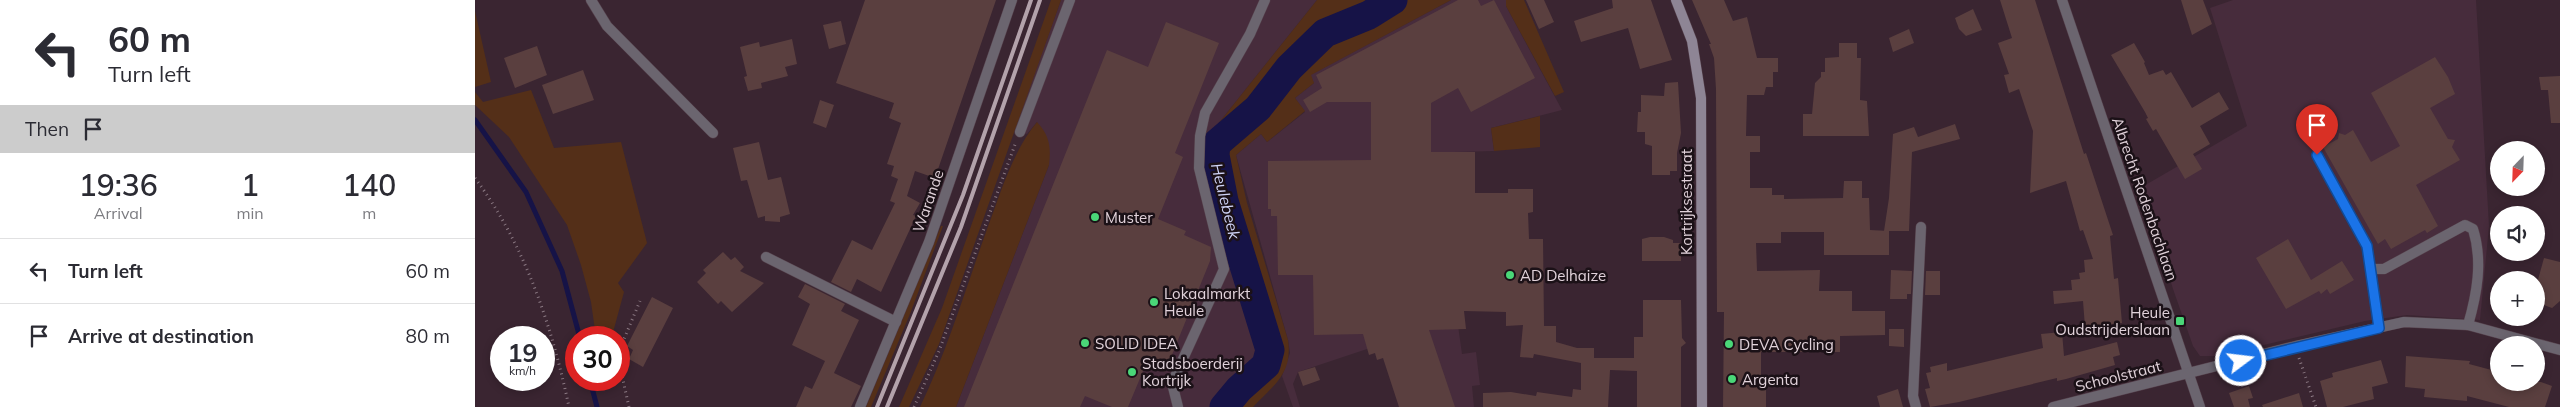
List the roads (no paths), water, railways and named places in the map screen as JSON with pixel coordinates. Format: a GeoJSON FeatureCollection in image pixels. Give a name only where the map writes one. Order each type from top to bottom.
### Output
{"type":"FeatureCollection","features":[{"type":"Feature","properties":{"kind":"street"},"geometry":{"type":"LineString","coordinates":[[591,0],[607,26],[713,133]]}},
{"type":"Feature","properties":{"kind":"street","name":"Warande"},"geometry":{"type":"LineString","coordinates":[[860,407],[936,224],[1012,0]]}},
{"type":"Feature","properties":{"kind":"street"},"geometry":{"type":"LineString","coordinates":[[1020,132],[1069,0]]}},
{"type":"Feature","properties":{"kind":"street"},"geometry":{"type":"LineString","coordinates":[[1179,407],[1172,383],[1224,269],[1199,168],[1200,136],[1211,101],[1250,34],[1265,0]]}},
{"type":"Feature","properties":{"kind":"street","name":"Kortrijksestraat"},"geometry":{"type":"LineString","coordinates":[[1676,0],[1692,41],[1701,98],[1702,407]]}},
{"type":"Feature","properties":{"kind":"street","name":"Albrecht Rodenbachlaan"},"geometry":{"type":"LineString","coordinates":[[2062,0],[2200,407]]}},
{"type":"Feature","properties":{"kind":"street"},"geometry":{"type":"LineString","coordinates":[[2317,155],[2367,246],[2379,328]]}},
{"type":"Feature","properties":{"kind":"street"},"geometry":{"type":"LineString","coordinates":[[2371,269],[2384,269],[2465,225],[2473,230],[2479,249],[2476,297],[2468,325]]}},
{"type":"Feature","properties":{"kind":"street"},"geometry":{"type":"LineString","coordinates":[[1915,407],[1913,396],[1921,227]]}},
{"type":"Feature","properties":{"kind":"street"},"geometry":{"type":"LineString","coordinates":[[766,257],[896,322]]}},
{"type":"Feature","properties":{"kind":"street","name":"Schoolstraat"},"geometry":{"type":"LineString","coordinates":[[2053,407],[2296,346],[2404,322],[2468,325],[2560,350]]}},
{"type":"Feature","properties":{"kind":"waterway","name":"Heulebeek"},"geometry":{"type":"LineString","coordinates":[[1224,407],[1239,389],[1266,365],[1270,350],[1224,201],[1215,155],[1216,144],[1258,108],[1289,68],[1325,33],[1369,15],[1393,0]]}},
{"type":"Feature","properties":{"kind":"waterway"},"geometry":{"type":"LineString","coordinates":[[475,120],[526,192],[562,271],[577,326]]}},
{"type":"Feature","properties":{"kind":"waterway"},"geometry":{"type":"LineString","coordinates":[[593,391],[597,407]]}},
{"type":"Feature","properties":{"kind":"railway"},"geometry":{"type":"LineString","coordinates":[[877,407],[963,195],[1031,0]]}},
{"type":"Feature","properties":{"kind":"railway"},"geometry":{"type":"LineString","coordinates":[[887,407],[961,227],[1040,0]]}},
{"type":"Feature","properties":{"kind":"place","name":"Muster"},"geometry":{"type":"Point","coordinates":[1095,217]}},
{"type":"Feature","properties":{"kind":"place","name":"AD Delhaize"},"geometry":{"type":"Point","coordinates":[1510,275]}},
{"type":"Feature","properties":{"kind":"place","name":"Lokaalmarkt Heule"},"geometry":{"type":"Point","coordinates":[1154,302]}},
{"type":"Feature","properties":{"kind":"place","name":"Heule Oudstrijderslaan"},"geometry":{"type":"Point","coordinates":[2180,321]}},
{"type":"Feature","properties":{"kind":"place","name":"SOLID IDEA"},"geometry":{"type":"Point","coordinates":[1085,343]}},
{"type":"Feature","properties":{"kind":"place","name":"DEVA Cycling"},"geometry":{"type":"Point","coordinates":[1729,344]}},
{"type":"Feature","properties":{"kind":"place","name":"Stadsboerderij Kortrijk"},"geometry":{"type":"Point","coordinates":[1132,372]}},
{"type":"Feature","properties":{"kind":"place","name":"Argenta"},"geometry":{"type":"Point","coordinates":[1732,379]}}]}
